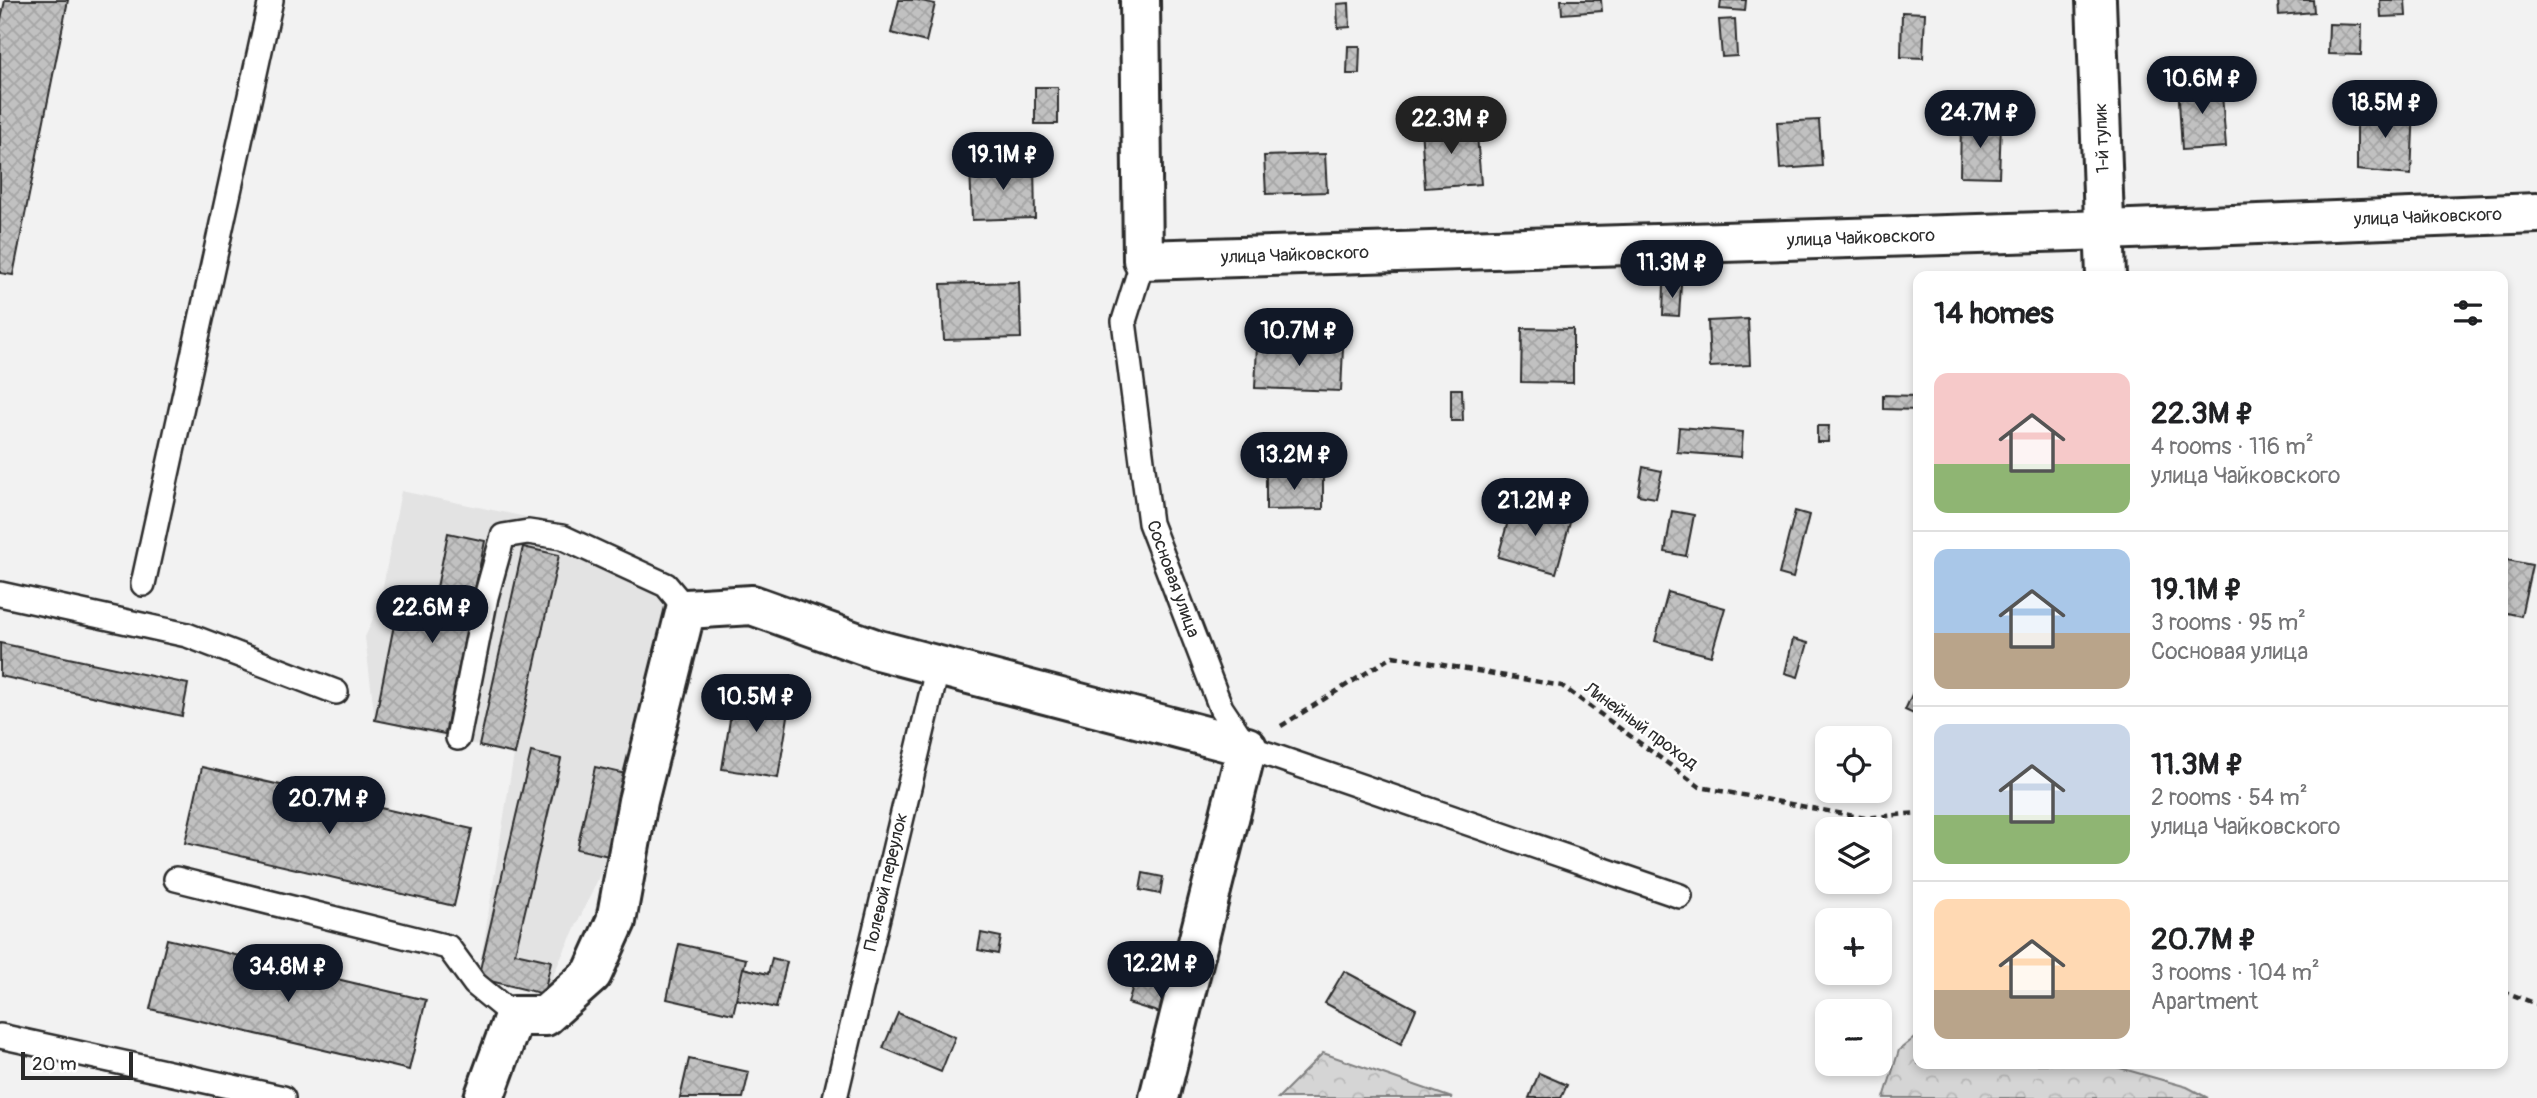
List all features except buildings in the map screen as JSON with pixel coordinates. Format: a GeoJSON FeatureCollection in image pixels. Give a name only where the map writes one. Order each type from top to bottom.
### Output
{"type":"FeatureCollection","features":[{"type":"Feature","properties":{"kind":"street","name":"Сосновая улица"},"geometry":{"type":"LineString","coordinates":[[1140,0],[1143,260]]}},
{"type":"Feature","properties":{"kind":"street","name":"1-й тупик"},"geometry":{"type":"LineString","coordinates":[[2096,0],[2106,271]]}},
{"type":"Feature","properties":{"kind":"street","name":"улица Чайковского"},"geometry":{"type":"LineString","coordinates":[[1143,260],[2105,230],[2537,213]]}},
{"type":"Feature","properties":{"kind":"street"},"geometry":{"type":"LineString","coordinates":[[484,1098],[514,1016],[545,1016],[592,974],[616,921],[638,801],[686,609],[752,605],[878,649],[1247,747],[1159,1098]]}},
{"type":"Feature","properties":{"kind":"lane"},"geometry":{"type":"LineString","coordinates":[[143,584],[271,0]]}},
{"type":"Feature","properties":{"kind":"lane","name":"Сосновая улица"},"geometry":{"type":"LineString","coordinates":[[1143,260],[1124,321],[1150,523],[1221,708],[1247,747]]}},
{"type":"Feature","properties":{"kind":"lane"},"geometry":{"type":"LineString","coordinates":[[458,738],[486,597],[503,536],[528,532],[562,537],[666,585],[686,609]]}},
{"type":"Feature","properties":{"kind":"lane"},"geometry":{"type":"LineString","coordinates":[[0,594],[187,635],[336,692]]}},
{"type":"Feature","properties":{"kind":"lane","name":"Полевой переулок"},"geometry":{"type":"LineString","coordinates":[[835,1098],[938,666]]}},
{"type":"Feature","properties":{"kind":"lane"},"geometry":{"type":"LineString","coordinates":[[1247,747],[1680,896]]}},
{"type":"Feature","properties":{"kind":"lane"},"geometry":{"type":"LineString","coordinates":[[176,879],[448,947],[475,984],[514,1016]]}},
{"type":"Feature","properties":{"kind":"lane"},"geometry":{"type":"LineString","coordinates":[[0,1036],[283,1098]]}},
{"type":"Feature","properties":{"kind":"path","name":"Линейный проход"},"geometry":{"type":"LineString","coordinates":[[1247,747],[1393,656],[1562,686],[1700,787],[1865,818],[1913,813]]}},
{"type":"Feature","properties":{"kind":"path"},"geometry":{"type":"LineString","coordinates":[[2508,993],[2537,1004]]}},
{"type":"Feature","properties":{"kind":"shaded area"},"geometry":{"type":"Polygon","coordinates":[[[401,491],[560,524],[670,607],[609,856],[544,994],[478,978],[514,754],[375,720],[365,637],[380,603],[401,491]]]}},
{"type":"Feature","properties":{"kind":"green space"},"geometry":{"type":"Polygon","coordinates":[[[1913,1039],[1913,1069],[2124,1069],[2187,1087],[2208,1098],[1884,1098],[1899,1050],[1913,1039]]]}},
{"type":"Feature","properties":{"kind":"green space"},"geometry":{"type":"Polygon","coordinates":[[[1323,1053],[1452,1098],[1278,1098],[1323,1053]]]}}]}
